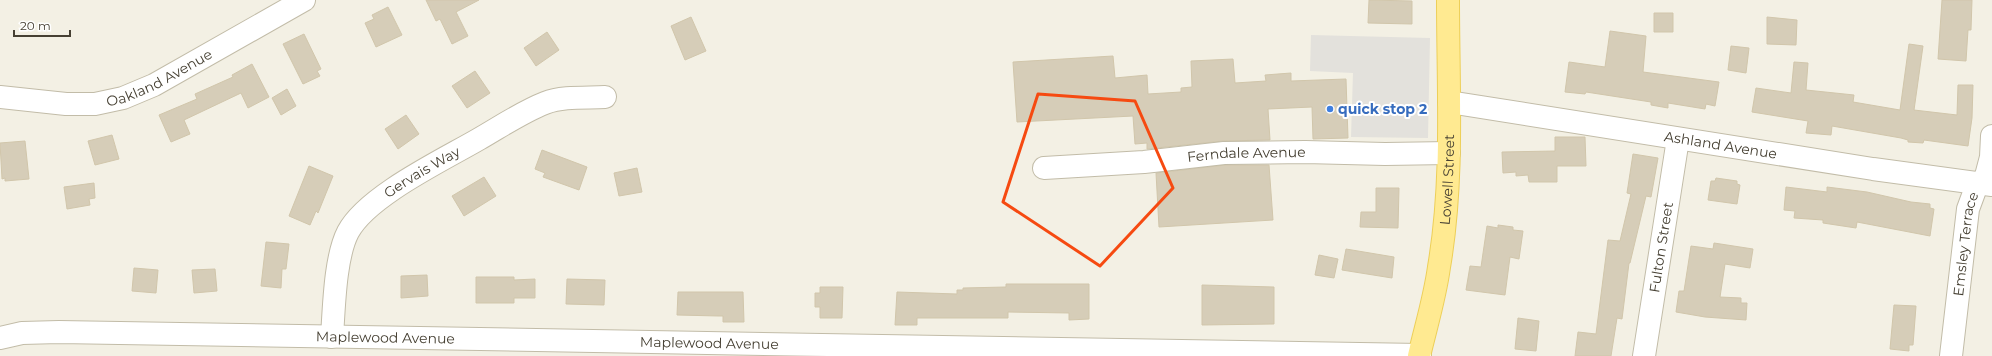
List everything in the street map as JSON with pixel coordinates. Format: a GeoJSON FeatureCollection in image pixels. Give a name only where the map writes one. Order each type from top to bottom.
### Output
{"type":"FeatureCollection","features":[{"type":"Feature","properties":{"kind":"main road","name":"Lowell Street"},"geometry":{"type":"LineString","coordinates":[[1420,355],[1439,268],[1444,228],[1449,153],[1448,0]]}},
{"type":"Feature","properties":{"kind":"street","name":"Oakland Avenue"},"geometry":{"type":"LineString","coordinates":[[0,97],[66,104],[95,104],[123,98],[171,76],[304,0]]}},
{"type":"Feature","properties":{"kind":"street","name":"Gervais Way"},"geometry":{"type":"LineString","coordinates":[[332,336],[341,257],[348,232],[359,217],[380,199],[414,177],[546,103],[573,98],[606,97]]}},
{"type":"Feature","properties":{"kind":"street","name":"Ashland Avenue"},"geometry":{"type":"LineString","coordinates":[[1449,102],[1873,169],[1986,184]]}},
{"type":"Feature","properties":{"kind":"street","name":"Emsley Terrace"},"geometry":{"type":"LineString","coordinates":[[1951,356],[1968,209],[1976,190],[1986,184],[1986,176],[1991,158],[1992,136]]}},
{"type":"Feature","properties":{"kind":"street","name":"Fulton Street"},"geometry":{"type":"LineString","coordinates":[[1644,356],[1678,139]]}},
{"type":"Feature","properties":{"kind":"street","name":"Ferndale Avenue"},"geometry":{"type":"LineString","coordinates":[[1044,168],[1144,162],[1224,153],[1449,153]]}},
{"type":"Feature","properties":{"kind":"street","name":"Maplewood Avenue"},"geometry":{"type":"LineString","coordinates":[[0,338],[22,333],[59,332],[332,336],[816,350],[1420,355]]}},
{"type":"Feature","properties":{"kind":"highlighted area"},"geometry":{"type":"Polygon","coordinates":[[[1038,94],[1135,101],[1173,188],[1100,266],[1003,202],[1038,94]]]}},
{"type":"Feature","properties":{"kind":"shaded area"},"geometry":{"type":"Polygon","coordinates":[[[1311,35],[1430,38],[1428,138],[1351,137],[1353,73],[1310,71],[1311,35]]]}},
{"type":"Feature","properties":{"kind":"building"},"geometry":{"type":"Polygon","coordinates":[[[426,0],[479,0],[456,12],[468,36],[452,44],[440,19],[436,21],[426,0]]]}},
{"type":"Feature","properties":{"kind":"building"},"geometry":{"type":"Polygon","coordinates":[[[1369,0],[1412,1],[1412,24],[1368,23],[1369,0]]]}},
{"type":"Feature","properties":{"kind":"building"},"geometry":{"type":"Polygon","coordinates":[[[1942,0],[1972,0],[1971,30],[1968,30],[1966,61],[1938,59],[1942,0]]]}},
{"type":"Feature","properties":{"kind":"building"},"geometry":{"type":"Polygon","coordinates":[[[388,7],[402,35],[376,47],[365,23],[374,19],[372,15],[388,7]]]}},
{"type":"Feature","properties":{"kind":"building"},"geometry":{"type":"Polygon","coordinates":[[[1654,13],[1673,13],[1673,32],[1654,32],[1654,13]]]}},
{"type":"Feature","properties":{"kind":"building"},"geometry":{"type":"Polygon","coordinates":[[[691,17],[706,51],[685,60],[671,26],[691,17]]]}},
{"type":"Feature","properties":{"kind":"building"},"geometry":{"type":"Polygon","coordinates":[[[1767,17],[1797,20],[1796,45],[1767,44],[1767,17]]]}},
{"type":"Feature","properties":{"kind":"building"},"geometry":{"type":"Polygon","coordinates":[[[1610,31],[1646,36],[1643,72],[1719,82],[1715,106],[1706,104],[1705,109],[1668,103],[1668,108],[1651,105],[1651,102],[1586,92],[1585,94],[1565,92],[1569,62],[1605,67],[1610,31]]]}},
{"type":"Feature","properties":{"kind":"building"},"geometry":{"type":"Polygon","coordinates":[[[547,32],[559,50],[536,66],[524,48],[547,32]]]}},
{"type":"Feature","properties":{"kind":"building"},"geometry":{"type":"Polygon","coordinates":[[[304,34],[321,69],[317,71],[320,76],[303,84],[283,44],[304,34]]]}},
{"type":"Feature","properties":{"kind":"building"},"geometry":{"type":"Polygon","coordinates":[[[1909,44],[1923,46],[1914,110],[1957,115],[1958,85],[1973,85],[1972,118],[1968,146],[1924,140],[1923,143],[1908,142],[1908,140],[1901,138],[1832,126],[1831,135],[1806,133],[1808,121],[1752,112],[1756,88],[1791,93],[1794,62],[1808,63],[1806,90],[1854,95],[1853,102],[1900,110],[1909,44]]]}},
{"type":"Feature","properties":{"kind":"building"},"geometry":{"type":"Polygon","coordinates":[[[1731,46],[1749,48],[1746,73],[1728,70],[1731,46]]]}},
{"type":"Feature","properties":{"kind":"building"},"geometry":{"type":"Polygon","coordinates":[[[1113,56],[1115,78],[1147,75],[1148,94],[1181,92],[1181,88],[1192,87],[1191,61],[1233,59],[1235,83],[1266,81],[1265,75],[1291,73],[1291,81],[1346,79],[1348,138],[1313,139],[1312,107],[1268,109],[1270,140],[1223,141],[1147,149],[1147,143],[1135,144],[1133,116],[1017,122],[1013,62],[1113,56]]]}},
{"type":"Feature","properties":{"kind":"building"},"geometry":{"type":"Polygon","coordinates":[[[252,64],[269,97],[248,108],[241,93],[184,120],[190,134],[171,142],[159,115],[197,99],[195,94],[233,77],[232,75],[252,64]]]}},
{"type":"Feature","properties":{"kind":"building"},"geometry":{"type":"Polygon","coordinates":[[[475,71],[490,93],[467,108],[452,86],[475,71]]]}},
{"type":"Feature","properties":{"kind":"building"},"geometry":{"type":"Polygon","coordinates":[[[287,89],[296,106],[281,115],[272,98],[287,89]]]}},
{"type":"Feature","properties":{"kind":"building"},"geometry":{"type":"Polygon","coordinates":[[[406,115],[419,134],[398,149],[385,129],[406,115]]]}},
{"type":"Feature","properties":{"kind":"building"},"geometry":{"type":"Polygon","coordinates":[[[112,135],[119,159],[95,165],[88,141],[112,135]]]}},
{"type":"Feature","properties":{"kind":"building"},"geometry":{"type":"Polygon","coordinates":[[[1555,137],[1585,137],[1586,166],[1557,166],[1557,182],[1529,182],[1528,175],[1516,176],[1516,172],[1503,173],[1502,152],[1555,151],[1555,137]]]}},
{"type":"Feature","properties":{"kind":"building"},"geometry":{"type":"Polygon","coordinates":[[[25,141],[29,179],[5,181],[5,178],[2,179],[0,143],[25,141]]]}},
{"type":"Feature","properties":{"kind":"building"},"geometry":{"type":"Polygon","coordinates":[[[542,150],[587,167],[579,190],[543,177],[545,173],[535,169],[542,150]]]}},
{"type":"Feature","properties":{"kind":"building"},"geometry":{"type":"Polygon","coordinates":[[[1633,154],[1658,158],[1651,197],[1646,196],[1629,263],[1622,319],[1617,318],[1611,356],[1575,356],[1578,332],[1596,334],[1608,240],[1620,241],[1631,194],[1627,193],[1633,154]]]}},
{"type":"Feature","properties":{"kind":"building"},"geometry":{"type":"Polygon","coordinates":[[[1225,165],[1269,165],[1273,220],[1159,227],[1156,173],[1225,165]]]}},
{"type":"Feature","properties":{"kind":"building"},"geometry":{"type":"Polygon","coordinates":[[[309,166],[333,176],[318,213],[316,211],[310,225],[289,216],[309,166]]]}},
{"type":"Feature","properties":{"kind":"building"},"geometry":{"type":"Polygon","coordinates":[[[637,168],[642,192],[619,196],[614,173],[637,168]]]}},
{"type":"Feature","properties":{"kind":"building"},"geometry":{"type":"Polygon","coordinates":[[[484,177],[496,196],[464,216],[452,196],[484,177]]]}},
{"type":"Feature","properties":{"kind":"building"},"geometry":{"type":"Polygon","coordinates":[[[1716,178],[1737,181],[1737,184],[1740,185],[1737,204],[1708,200],[1711,181],[1715,181],[1716,178]]]}},
{"type":"Feature","properties":{"kind":"building"},"geometry":{"type":"Polygon","coordinates":[[[94,183],[95,198],[89,199],[90,205],[67,209],[64,187],[94,183]]]}},
{"type":"Feature","properties":{"kind":"building"},"geometry":{"type":"Polygon","coordinates":[[[1786,187],[1827,192],[1827,187],[1867,192],[1911,202],[1930,204],[1930,208],[1934,209],[1930,236],[1857,222],[1856,228],[1823,223],[1823,220],[1794,218],[1795,211],[1784,210],[1786,187]]]}},
{"type":"Feature","properties":{"kind":"building"},"geometry":{"type":"Polygon","coordinates":[[[1376,188],[1399,188],[1398,228],[1360,227],[1361,212],[1376,212],[1376,188]]]}},
{"type":"Feature","properties":{"kind":"building"},"geometry":{"type":"Polygon","coordinates":[[[1498,225],[1513,227],[1513,230],[1523,231],[1519,259],[1510,257],[1505,295],[1466,290],[1470,266],[1481,267],[1487,226],[1498,228],[1498,225]]]}},
{"type":"Feature","properties":{"kind":"building"},"geometry":{"type":"Polygon","coordinates":[[[266,242],[289,244],[286,269],[282,269],[281,288],[261,286],[266,242]]]}},
{"type":"Feature","properties":{"kind":"building"},"geometry":{"type":"Polygon","coordinates":[[[1714,243],[1753,249],[1750,268],[1725,264],[1720,297],[1741,298],[1741,303],[1747,303],[1746,320],[1705,317],[1676,312],[1679,291],[1684,291],[1691,246],[1713,249],[1714,243]]]}},
{"type":"Feature","properties":{"kind":"building"},"geometry":{"type":"Polygon","coordinates":[[[1346,249],[1394,257],[1392,278],[1342,270],[1346,249]]]}},
{"type":"Feature","properties":{"kind":"building"},"geometry":{"type":"Polygon","coordinates":[[[1319,255],[1338,259],[1334,278],[1315,275],[1319,255]]]}},
{"type":"Feature","properties":{"kind":"building"},"geometry":{"type":"Polygon","coordinates":[[[134,268],[158,270],[156,293],[132,291],[134,268]]]}},
{"type":"Feature","properties":{"kind":"building"},"geometry":{"type":"Polygon","coordinates":[[[215,269],[217,291],[194,293],[192,270],[215,269]]]}},
{"type":"Feature","properties":{"kind":"building"},"geometry":{"type":"Polygon","coordinates":[[[427,275],[428,296],[401,298],[401,276],[427,275]]]}},
{"type":"Feature","properties":{"kind":"building"},"geometry":{"type":"Polygon","coordinates":[[[476,277],[514,277],[514,280],[535,279],[535,298],[514,298],[514,303],[476,303],[476,277]]]}},
{"type":"Feature","properties":{"kind":"building"},"geometry":{"type":"Polygon","coordinates":[[[567,279],[605,280],[604,305],[566,304],[567,279]]]}},
{"type":"Feature","properties":{"kind":"building"},"geometry":{"type":"Polygon","coordinates":[[[1006,284],[1089,284],[1089,319],[1069,320],[1069,313],[1008,312],[1008,318],[917,318],[917,325],[895,325],[897,292],[957,294],[957,290],[963,290],[963,288],[1006,287],[1006,284]]]}},
{"type":"Feature","properties":{"kind":"building"},"geometry":{"type":"Polygon","coordinates":[[[1202,285],[1274,287],[1274,324],[1202,325],[1202,285]]]}},
{"type":"Feature","properties":{"kind":"building"},"geometry":{"type":"Polygon","coordinates":[[[820,287],[843,287],[842,318],[820,318],[820,307],[815,307],[815,293],[820,293],[820,287]]]}},
{"type":"Feature","properties":{"kind":"building"},"geometry":{"type":"Polygon","coordinates":[[[678,292],[743,292],[744,322],[723,322],[723,316],[677,315],[678,292]]]}},
{"type":"Feature","properties":{"kind":"building"},"geometry":{"type":"Polygon","coordinates":[[[1894,305],[1916,306],[1913,345],[1909,345],[1909,351],[1890,349],[1894,305]]]}},
{"type":"Feature","properties":{"kind":"building"},"geometry":{"type":"Polygon","coordinates":[[[1518,318],[1539,321],[1536,351],[1515,349],[1518,318]]]}},
{"type":"Feature","properties":{"kind":"place","name":"quick stop 2"},"geometry":{"type":"Point","coordinates":[1330,109]}}]}
